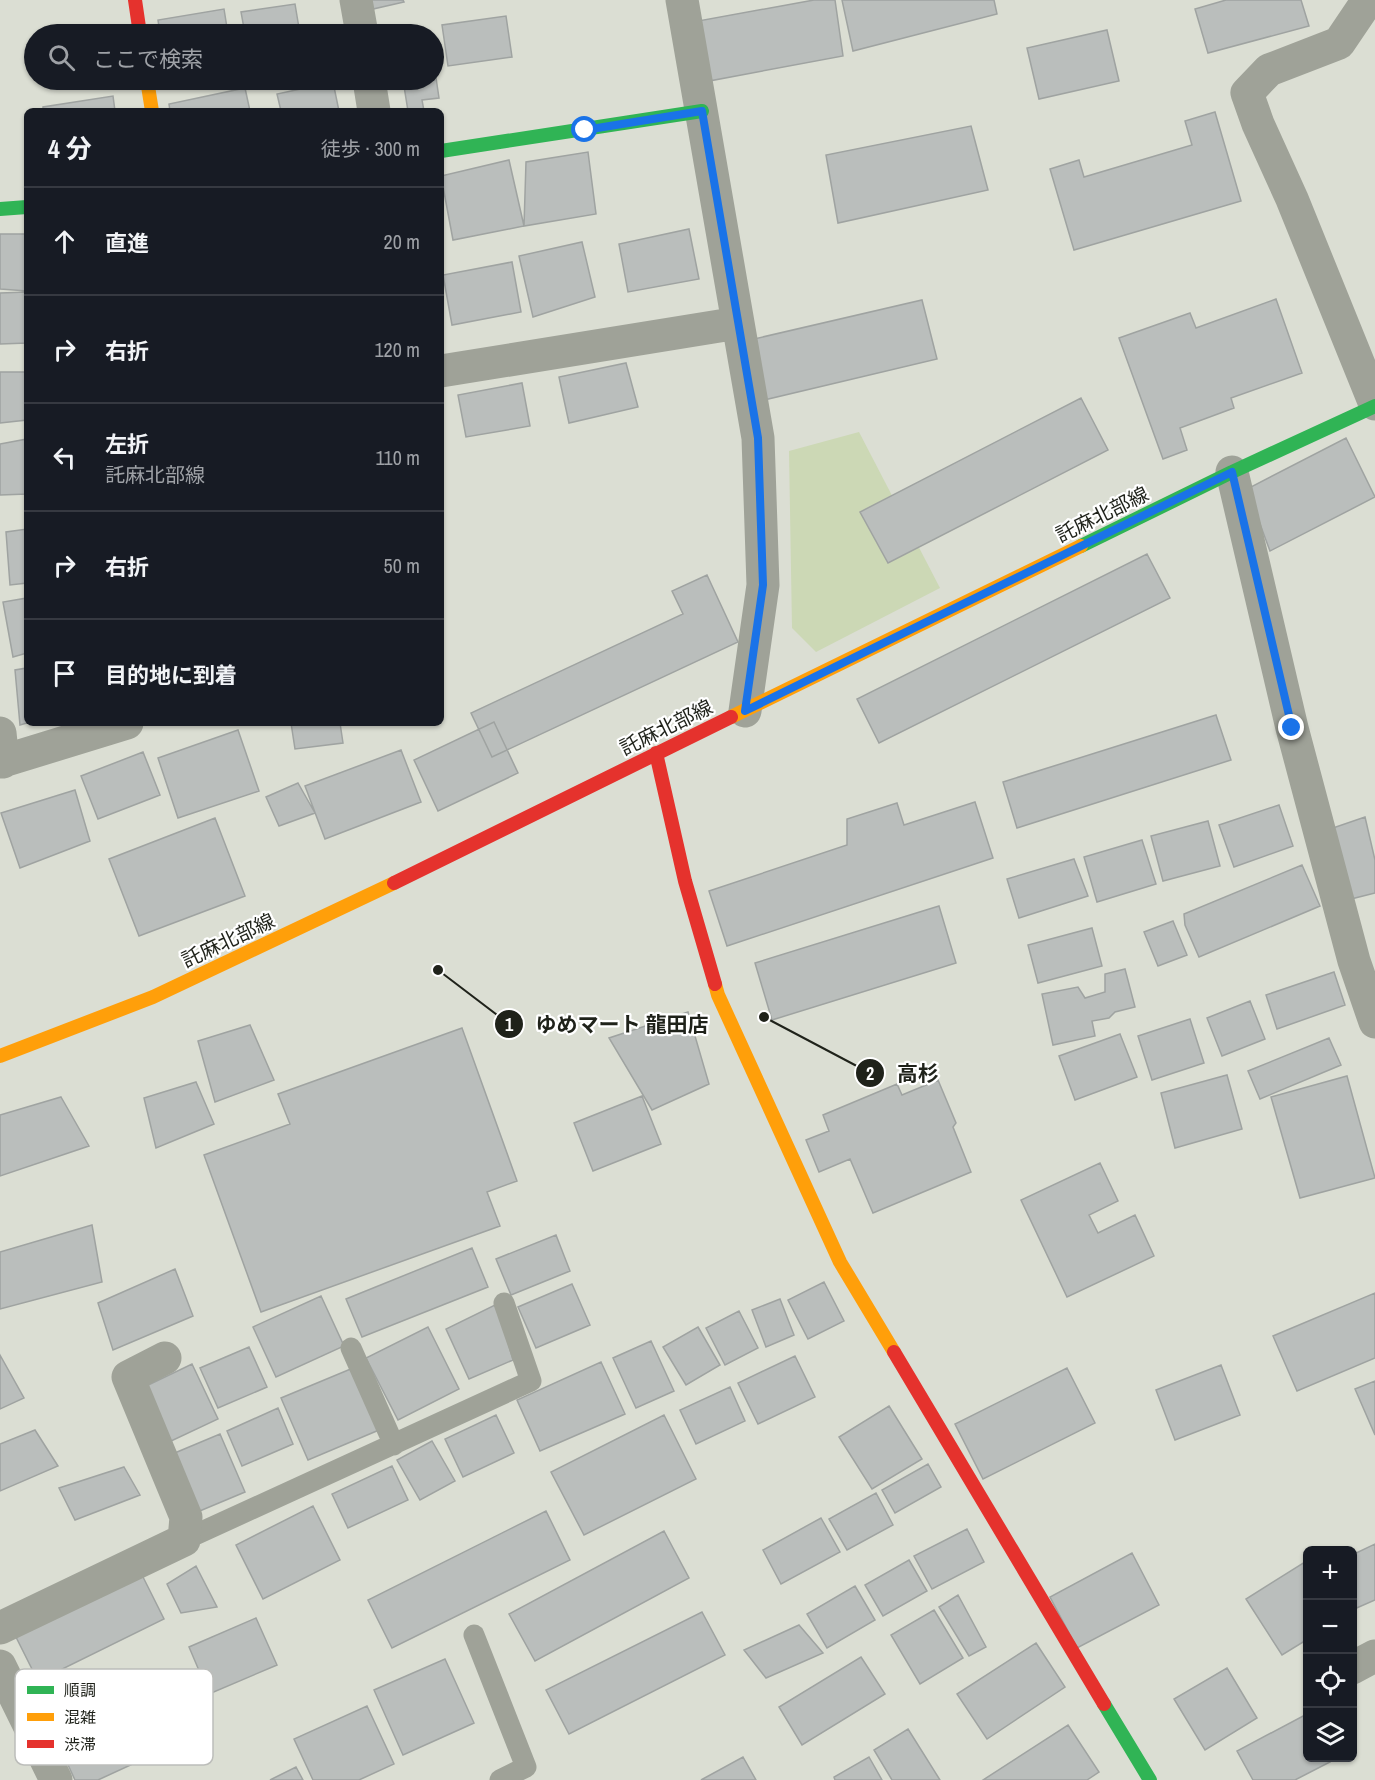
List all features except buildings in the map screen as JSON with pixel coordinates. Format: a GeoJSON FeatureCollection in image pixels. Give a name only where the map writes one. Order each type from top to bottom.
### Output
{"type":"FeatureCollection","features":[{"type":"Feature","properties":{"kind":"main road"},"geometry":{"type":"LineString","coordinates":[[135,0],[139,24]]}},
{"type":"Feature","properties":{"kind":"main road"},"geometry":{"type":"LineString","coordinates":[[149,90],[152,108]]}},
{"type":"Feature","properties":{"kind":"main road"},"geometry":{"type":"LineString","coordinates":[[444,151],[702,111]]}},
{"type":"Feature","properties":{"kind":"main road"},"geometry":{"type":"LineString","coordinates":[[0,209],[24,207]]}},
{"type":"Feature","properties":{"kind":"main road","name":"託麻北部線"},"geometry":{"type":"LineString","coordinates":[[0,1056],[153,997],[342,908],[1232,472],[1375,405]]}},
{"type":"Feature","properties":{"kind":"main road"},"geometry":{"type":"LineString","coordinates":[[656,753],[685,882],[718,995],[840,1262],[1150,1780]]}},
{"type":"Feature","properties":{"kind":"street"},"geometry":{"type":"LineString","coordinates":[[356,0],[360,24]]}},
{"type":"Feature","properties":{"kind":"street"},"geometry":{"type":"LineString","coordinates":[[682,0],[758,438],[763,585],[745,711]]}},
{"type":"Feature","properties":{"kind":"street"},"geometry":{"type":"LineString","coordinates":[[1368,0],[1339,43],[1269,70],[1247,93],[1375,405]]}},
{"type":"Feature","properties":{"kind":"street"},"geometry":{"type":"LineString","coordinates":[[371,90],[374,108]]}},
{"type":"Feature","properties":{"kind":"street"},"geometry":{"type":"LineString","coordinates":[[444,371],[738,323]]}},
{"type":"Feature","properties":{"kind":"street"},"geometry":{"type":"LineString","coordinates":[[1232,472],[1295,739],[1353,961],[1375,1022]]}},
{"type":"Feature","properties":{"kind":"street"},"geometry":{"type":"LineString","coordinates":[[1,752],[114,726]]}},
{"type":"Feature","properties":{"kind":"street"},"geometry":{"type":"LineString","coordinates":[[0,1628],[184,1540],[186,1516],[128,1377],[165,1358]]}},
{"type":"Feature","properties":{"kind":"street"},"geometry":{"type":"LineString","coordinates":[[1357,1666],[1375,1656]]}},
{"type":"Feature","properties":{"kind":"street"},"geometry":{"type":"LineString","coordinates":[[0,1666],[15,1697]]}},
{"type":"Feature","properties":{"kind":"street"},"geometry":{"type":"LineString","coordinates":[[49,1765],[56,1780]]}},
{"type":"Feature","properties":{"kind":"lane"},"geometry":{"type":"LineString","coordinates":[[184,1540],[531,1381],[504,1303]]}},
{"type":"Feature","properties":{"kind":"lane"},"geometry":{"type":"LineString","coordinates":[[351,1348],[394,1445]]}},
{"type":"Feature","properties":{"kind":"lane"},"geometry":{"type":"LineString","coordinates":[[474,1635],[526,1767],[500,1780]]}},
{"type":"Feature","properties":{"kind":"green space"},"geometry":{"type":"Polygon","coordinates":[[[859,432],[940,588],[816,652],[792,628],[789,451],[859,432]]]}},
{"type":"Feature","properties":{"kind":"traffic: fast"},"geometry":{"type":"LineString","coordinates":[[444,151],[702,111]]}},
{"type":"Feature","properties":{"kind":"traffic: fast"},"geometry":{"type":"LineString","coordinates":[[0,209],[24,207]]}},
{"type":"Feature","properties":{"kind":"traffic: fast"},"geometry":{"type":"LineString","coordinates":[[1081,546],[1232,472],[1375,406]]}},
{"type":"Feature","properties":{"kind":"traffic: fast"},"geometry":{"type":"LineString","coordinates":[[1104,1704],[1150,1780]]}},
{"type":"Feature","properties":{"kind":"traffic: slow"},"geometry":{"type":"LineString","coordinates":[[149,90],[152,108]]}},
{"type":"Feature","properties":{"kind":"traffic: slow"},"geometry":{"type":"LineString","coordinates":[[731,717],[1081,546]]}},
{"type":"Feature","properties":{"kind":"traffic: slow"},"geometry":{"type":"LineString","coordinates":[[0,1056],[153,997],[394,883]]}},
{"type":"Feature","properties":{"kind":"traffic: slow"},"geometry":{"type":"LineString","coordinates":[[715,984],[840,1262],[894,1352]]}},
{"type":"Feature","properties":{"kind":"traffic: jam"},"geometry":{"type":"LineString","coordinates":[[135,0],[139,24]]}},
{"type":"Feature","properties":{"kind":"traffic: jam"},"geometry":{"type":"LineString","coordinates":[[394,883],[731,717]]}},
{"type":"Feature","properties":{"kind":"traffic: jam"},"geometry":{"type":"LineString","coordinates":[[656,753],[685,881],[715,984]]}},
{"type":"Feature","properties":{"kind":"traffic: jam"},"geometry":{"type":"LineString","coordinates":[[894,1352],[1104,1704]]}},
{"type":"Feature","properties":{"kind":"place","name":"ゆめマート 龍田店"},"geometry":{"type":"Point","coordinates":[438,970]}},
{"type":"Feature","properties":{"kind":"place","name":"高杉"},"geometry":{"type":"Point","coordinates":[764,1017]}},
{"type":"Feature","properties":{"kind":"route"},"geometry":{"type":"LineString","coordinates":[[585,130],[702,111],[758,438],[763,585],[745,711],[1232,472],[1292,728]]}}]}
